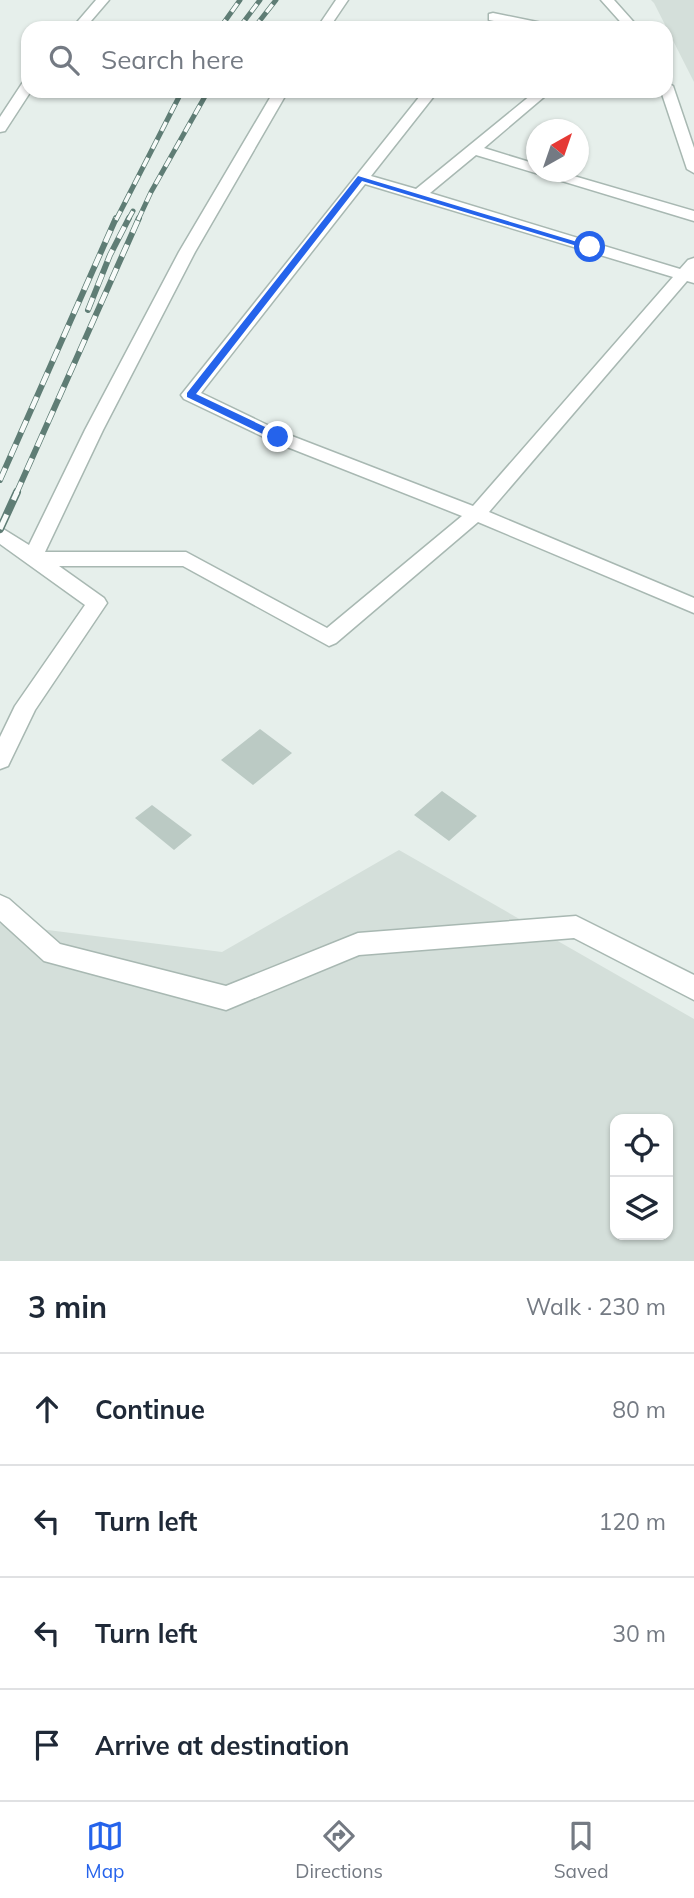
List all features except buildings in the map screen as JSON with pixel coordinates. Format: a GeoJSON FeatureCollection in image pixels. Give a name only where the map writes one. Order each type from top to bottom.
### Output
{"type":"FeatureCollection","features":[{"type":"Feature","properties":{"kind":"street"},"geometry":{"type":"LineString","coordinates":[[84,21],[103,0]]}},
{"type":"Feature","properties":{"kind":"street"},"geometry":{"type":"LineString","coordinates":[[328,21],[342,0]]}},
{"type":"Feature","properties":{"kind":"street"},"geometry":{"type":"LineString","coordinates":[[490,0],[485,11],[493,17],[513,21]]}},
{"type":"Feature","properties":{"kind":"street"},"geometry":{"type":"LineString","coordinates":[[607,0],[623,21]]}},
{"type":"Feature","properties":{"kind":"street"},"geometry":{"type":"LineString","coordinates":[[490,21],[493,17]]}},
{"type":"Feature","properties":{"kind":"street"},"geometry":{"type":"LineString","coordinates":[[0,128],[21,96]]}},
{"type":"Feature","properties":{"kind":"street"},"geometry":{"type":"LineString","coordinates":[[32,559],[94,430],[187,252],[277,98]]}},
{"type":"Feature","properties":{"kind":"street"},"geometry":{"type":"LineString","coordinates":[[425,98],[190,395],[278,437],[476,514],[694,606]]}},
{"type":"Feature","properties":{"kind":"street"},"geometry":{"type":"LineString","coordinates":[[419,194],[535,98]]}},
{"type":"Feature","properties":{"kind":"street"},"geometry":{"type":"LineString","coordinates":[[670,98],[694,169]]}},
{"type":"Feature","properties":{"kind":"street"},"geometry":{"type":"LineString","coordinates":[[473,149],[526,166]]}},
{"type":"Feature","properties":{"kind":"street"},"geometry":{"type":"LineString","coordinates":[[32,559],[186,559],[329,638],[476,514],[691,272],[360,178]]}},
{"type":"Feature","properties":{"kind":"street"},"geometry":{"type":"LineString","coordinates":[[580,182],[694,216]]}},
{"type":"Feature","properties":{"kind":"street"},"geometry":{"type":"LineString","coordinates":[[0,534],[97,603],[26,706],[0,761]]}},
{"type":"Feature","properties":{"kind":"street"},"geometry":{"type":"LineString","coordinates":[[0,906],[53,953],[226,998],[358,944],[576,927],[694,988]]}},
{"type":"Feature","properties":{"kind":"shaded area"},"geometry":{"type":"Polygon","coordinates":[[[651,0],[694,0],[694,82],[673,41],[673,21],[663,21],[651,0]]]}},
{"type":"Feature","properties":{"kind":"shaded area"},"geometry":{"type":"Polygon","coordinates":[[[399,850],[694,1019],[694,1261],[0,1261],[0,924],[222,952],[399,850]]]}},
{"type":"Feature","properties":{"kind":"railway"},"geometry":{"type":"LineString","coordinates":[[225,21],[240,0]]}},
{"type":"Feature","properties":{"kind":"railway"},"geometry":{"type":"LineString","coordinates":[[244,21],[260,0]]}},
{"type":"Feature","properties":{"kind":"railway"},"geometry":{"type":"LineString","coordinates":[[260,21],[276,0]]}},
{"type":"Feature","properties":{"kind":"railway"},"geometry":{"type":"LineString","coordinates":[[116,220],[178,98]]}},
{"type":"Feature","properties":{"kind":"railway"},"geometry":{"type":"LineString","coordinates":[[138,220],[204,98]]}},
{"type":"Feature","properties":{"kind":"railway"},"geometry":{"type":"LineString","coordinates":[[128,220],[133,211]]}},
{"type":"Feature","properties":{"kind":"railway"},"geometry":{"type":"LineString","coordinates":[[0,480],[116,218]]}},
{"type":"Feature","properties":{"kind":"railway"},"geometry":{"type":"LineString","coordinates":[[88,310],[110,255],[129,218]]}},
{"type":"Feature","properties":{"kind":"railway"},"geometry":{"type":"LineString","coordinates":[[16,494],[139,218]]}},
{"type":"Feature","properties":{"kind":"railway"},"geometry":{"type":"LineString","coordinates":[[0,529],[17,492]]}},
{"type":"Feature","properties":{"kind":"route"},"geometry":{"type":"LineString","coordinates":[[278,437],[190,395],[360,178],[590,247]]}}]}
